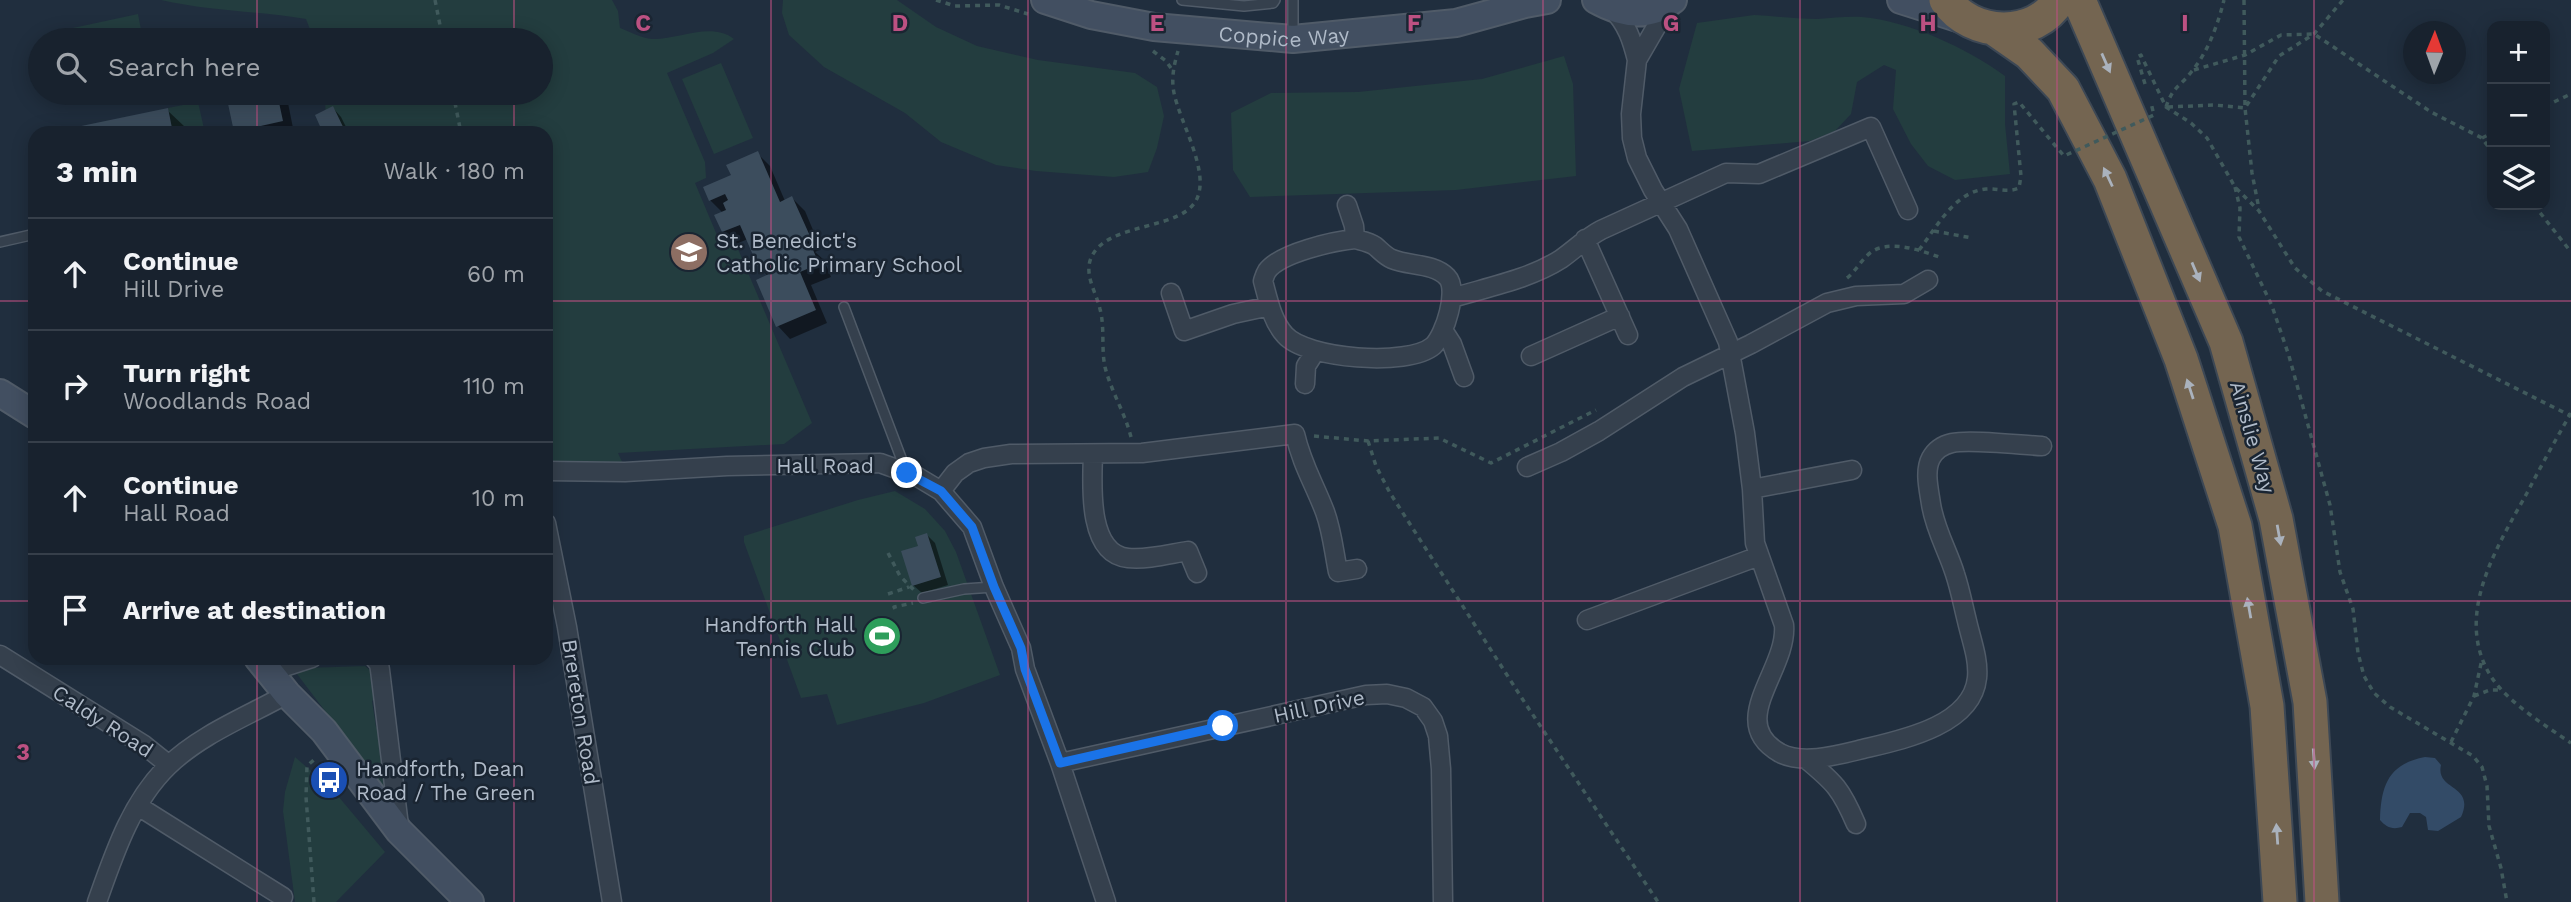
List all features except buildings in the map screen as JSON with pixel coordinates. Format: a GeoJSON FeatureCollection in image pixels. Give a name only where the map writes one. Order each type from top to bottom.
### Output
{"type":"FeatureCollection","features":[{"type":"Feature","properties":{"kind":"highway","name":"Ainslie Way"},"geometry":{"type":"LineString","coordinates":[[1946,0],[1952,9],[2029,53],[2063,89],[2110,179],[2181,359],[2235,526],[2267,706],[2280,902]]}},
{"type":"Feature","properties":{"kind":"highway"},"geometry":{"type":"LineString","coordinates":[[1984,26],[2028,26],[2054,8],[2059,0]]}},
{"type":"Feature","properties":{"kind":"highway","name":"Ainslie Way"},"geometry":{"type":"LineString","coordinates":[[2079,0],[2226,342],[2276,519],[2310,702],[2322,902]]}},
{"type":"Feature","properties":{"kind":"street","name":"Coppice Way"},"geometry":{"type":"LineString","coordinates":[[1045,0],[1091,15],[1154,27],[1293,39],[1456,23],[1534,1]]}},
{"type":"Feature","properties":{"kind":"street"},"geometry":{"type":"LineString","coordinates":[[1901,0],[1984,26]]}},
{"type":"Feature","properties":{"kind":"street"},"geometry":{"type":"LineString","coordinates":[[1604,5],[1632,13],[1652,11],[1671,1]]}},
{"type":"Feature","properties":{"kind":"street"},"geometry":{"type":"LineString","coordinates":[[1637,60],[1671,1]]}},
{"type":"Feature","properties":{"kind":"street"},"geometry":{"type":"LineString","coordinates":[[1604,5],[1623,20],[1637,60],[1630,114],[1637,158],[1678,229],[1729,348],[1752,489],[1754,529],[1759,556],[1781,614],[1785,635],[1776,668],[1756,710],[1756,719],[1772,748],[1794,759],[1858,750],[1916,736],[1950,718],[1962,708],[1972,695],[1977,679],[1976,659],[1955,574],[1933,517],[1927,475],[1930,460],[1938,449],[1954,442],[2042,446]]}},
{"type":"Feature","properties":{"kind":"street"},"geometry":{"type":"LineString","coordinates":[[1452,298],[1534,272],[1561,259],[1585,239],[1726,173],[1759,174],[1871,127],[1908,210]]}},
{"type":"Feature","properties":{"kind":"street"},"geometry":{"type":"LineString","coordinates":[[1347,205],[1355,239]]}},
{"type":"Feature","properties":{"kind":"street"},"geometry":{"type":"LineString","coordinates":[[1355,239],[1372,244],[1390,258],[1439,270],[1448,278],[1452,286],[1452,298],[1443,330],[1433,346],[1398,357],[1369,358],[1315,352],[1286,337],[1277,325],[1263,281],[1267,270],[1285,258],[1336,241],[1355,239]]}},
{"type":"Feature","properties":{"kind":"street"},"geometry":{"type":"LineString","coordinates":[[1585,239],[1628,335]]}},
{"type":"Feature","properties":{"kind":"street"},"geometry":{"type":"LineString","coordinates":[[1527,467],[1599,431],[1729,348],[1827,303],[1856,296],[1903,294],[1928,280]]}},
{"type":"Feature","properties":{"kind":"street"},"geometry":{"type":"LineString","coordinates":[[1171,293],[1184,331],[1233,314],[1270,306]]}},
{"type":"Feature","properties":{"kind":"street"},"geometry":{"type":"LineString","coordinates":[[1531,356],[1620,316]]}},
{"type":"Feature","properties":{"kind":"street"},"geometry":{"type":"LineString","coordinates":[[1443,330],[1452,344],[1464,377]]}},
{"type":"Feature","properties":{"kind":"street"},"geometry":{"type":"LineString","coordinates":[[1306,384],[1306,366],[1315,352]]}},
{"type":"Feature","properties":{"kind":"street"},"geometry":{"type":"LineString","coordinates":[[0,393],[28,411]]}},
{"type":"Feature","properties":{"kind":"street"},"geometry":{"type":"LineString","coordinates":[[1106,902],[1060,763],[1025,669],[1021,648],[994,587],[972,527],[941,491],[955,473],[984,457],[1011,454],[1132,454],[1295,434],[1301,460],[1332,534],[1338,572],[1357,569]]}},
{"type":"Feature","properties":{"kind":"street"},"geometry":{"type":"LineString","coordinates":[[1093,454],[1092,495],[1096,520],[1102,541],[1113,554],[1126,558],[1145,558],[1188,551],[1197,573]]}},
{"type":"Feature","properties":{"kind":"street","name":"Hall Road"},"geometry":{"type":"LineString","coordinates":[[553,471],[625,472],[727,466],[880,463],[907,473],[941,491]]}},
{"type":"Feature","properties":{"kind":"street"},"geometry":{"type":"LineString","coordinates":[[1752,489],[1852,470]]}},
{"type":"Feature","properties":{"kind":"street"},"geometry":{"type":"LineString","coordinates":[[1587,620],[1759,556]]}},
{"type":"Feature","properties":{"kind":"street","name":"Brereton Road"},"geometry":{"type":"LineString","coordinates":[[553,558],[612,902]]}},
{"type":"Feature","properties":{"kind":"street","name":"Caldy Road"},"geometry":{"type":"LineString","coordinates":[[0,655],[144,745],[169,765]]}},
{"type":"Feature","properties":{"kind":"street"},"geometry":{"type":"LineString","coordinates":[[264,665],[287,695],[334,744],[399,831],[470,902]]}},
{"type":"Feature","properties":{"kind":"street"},"geometry":{"type":"LineString","coordinates":[[379,665],[399,831]]}},
{"type":"Feature","properties":{"kind":"street","name":"Hill Drive"},"geometry":{"type":"LineString","coordinates":[[1060,763],[1366,695],[1387,694],[1406,698],[1423,707],[1433,721],[1438,736],[1443,902]]}},
{"type":"Feature","properties":{"kind":"street"},"geometry":{"type":"LineString","coordinates":[[97,902],[122,833],[138,806],[169,765],[199,743],[287,695]]}},
{"type":"Feature","properties":{"kind":"street"},"geometry":{"type":"LineString","coordinates":[[1806,759],[1833,781],[1843,795],[1856,824]]}},
{"type":"Feature","properties":{"kind":"street"},"geometry":{"type":"LineString","coordinates":[[138,806],[283,897]]}},
{"type":"Feature","properties":{"kind":"lane"},"geometry":{"type":"LineString","coordinates":[[1182,0],[1244,6],[1273,3],[1275,0]]}},
{"type":"Feature","properties":{"kind":"lane"},"geometry":{"type":"LineString","coordinates":[[1293,0],[1293,39]]}},
{"type":"Feature","properties":{"kind":"lane"},"geometry":{"type":"LineString","coordinates":[[0,242],[28,236]]}},
{"type":"Feature","properties":{"kind":"lane"},"geometry":{"type":"LineString","coordinates":[[844,307],[907,473]]}},
{"type":"Feature","properties":{"kind":"lane"},"geometry":{"type":"LineString","coordinates":[[923,598],[964,589],[994,587]]}},
{"type":"Feature","properties":{"kind":"path"},"geometry":{"type":"LineString","coordinates":[[435,0],[441,28]]}},
{"type":"Feature","properties":{"kind":"path"},"geometry":{"type":"LineString","coordinates":[[2166,107],[2171,92],[2194,70],[2209,44],[2224,0]]}},
{"type":"Feature","properties":{"kind":"path"},"geometry":{"type":"LineString","coordinates":[[2244,0],[2245,108],[2259,211]]}},
{"type":"Feature","properties":{"kind":"path"},"geometry":{"type":"LineString","coordinates":[[2245,108],[2279,56],[2314,34],[2343,0]]}},
{"type":"Feature","properties":{"kind":"path"},"geometry":{"type":"LineString","coordinates":[[2194,70],[2245,55],[2281,35],[2314,34],[2431,112],[2482,138],[2488,147]]}},
{"type":"Feature","properties":{"kind":"path"},"geometry":{"type":"LineString","coordinates":[[2138,62],[2137,57],[2141,55],[2166,107],[2191,123],[2207,138],[2235,187],[2259,211],[2295,268],[2322,290],[2570,415],[2489,561],[2480,593],[2477,623],[2482,658],[2474,696],[2451,741]]}},
{"type":"Feature","properties":{"kind":"path"},"geometry":{"type":"LineString","coordinates":[[1132,454],[1132,438],[1126,417],[1104,364],[1104,331],[1089,269],[1091,258],[1106,242],[1185,213],[1198,197],[1198,170],[1174,93],[1173,71]]}},
{"type":"Feature","properties":{"kind":"path"},"geometry":{"type":"LineString","coordinates":[[2550,104],[2571,94]]}},
{"type":"Feature","properties":{"kind":"path"},"geometry":{"type":"LineString","coordinates":[[1919,250],[1947,212],[1963,197],[1987,189],[2012,191],[2021,184],[2014,104],[2019,102],[2064,156],[2154,115],[2151,103]]}},
{"type":"Feature","properties":{"kind":"path"},"geometry":{"type":"LineString","coordinates":[[455,105],[460,126]]}},
{"type":"Feature","properties":{"kind":"path"},"geometry":{"type":"LineString","coordinates":[[2166,107],[2214,105],[2245,108]]}},
{"type":"Feature","properties":{"kind":"path"},"geometry":{"type":"LineString","coordinates":[[2482,138],[2487,136]]}},
{"type":"Feature","properties":{"kind":"path"},"geometry":{"type":"LineString","coordinates":[[2235,187],[2240,208],[2239,237],[2272,306],[2289,356],[2330,505],[2340,572],[2353,609],[2358,653],[2364,676],[2374,693],[2390,707],[2473,755],[2482,768],[2487,786],[2489,826],[2507,902]]}},
{"type":"Feature","properties":{"kind":"path"},"geometry":{"type":"LineString","coordinates":[[2538,210],[2571,252]]}},
{"type":"Feature","properties":{"kind":"path"},"geometry":{"type":"LineString","coordinates":[[1934,231],[1972,238]]}},
{"type":"Feature","properties":{"kind":"path"},"geometry":{"type":"LineString","coordinates":[[1840,284],[1852,275],[1870,253],[1882,247],[1919,250],[1939,257]]}},
{"type":"Feature","properties":{"kind":"path"},"geometry":{"type":"LineString","coordinates":[[1295,434],[1368,441],[1439,438],[1491,463],[1598,409]]}},
{"type":"Feature","properties":{"kind":"path"},"geometry":{"type":"LineString","coordinates":[[1368,441],[1376,466],[1390,493],[1525,703],[1658,902]]}},
{"type":"Feature","properties":{"kind":"path"},"geometry":{"type":"LineString","coordinates":[[888,553],[900,576],[923,598],[894,607],[895,609]]}},
{"type":"Feature","properties":{"kind":"path"},"geometry":{"type":"LineString","coordinates":[[888,594],[909,587]]}},
{"type":"Feature","properties":{"kind":"path"},"geometry":{"type":"LineString","coordinates":[[2482,658],[2501,690],[2571,743]]}},
{"type":"Feature","properties":{"kind":"path"},"geometry":{"type":"LineString","coordinates":[[2474,696],[2490,690],[2501,690]]}},
{"type":"Feature","properties":{"kind":"path"},"geometry":{"type":"LineString","coordinates":[[314,902],[306,797],[307,766],[334,744]]}},
{"type":"Feature","properties":{"kind":"green space","name":"St. Benedict's Catholic Primary School"},"geometry":{"type":"Polygon","coordinates":[[[161,0],[612,0],[618,11],[620,28],[640,36],[662,39],[705,31],[725,34],[734,39],[713,53],[667,73],[705,162],[706,178],[695,183],[719,240],[732,235],[812,423],[784,444],[618,453],[624,466],[553,471],[553,126],[326,126],[325,105],[553,105],[553,28],[309,28],[306,19],[161,0]]]}},
{"type":"Feature","properties":{"kind":"green space"},"geometry":{"type":"Polygon","coordinates":[[[783,0],[897,0],[936,27],[977,46],[1038,60],[1135,73],[1157,87],[1164,116],[1148,172],[1114,177],[1036,171],[996,165],[941,142],[905,113],[824,67],[789,35],[782,13],[783,0]]]}},
{"type":"Feature","properties":{"kind":"green space"},"geometry":{"type":"Polygon","coordinates":[[[138,14],[141,28],[73,28],[138,14]]]}},
{"type":"Feature","properties":{"kind":"green space"},"geometry":{"type":"Polygon","coordinates":[[[1754,15],[1880,20],[1937,38],[1990,66],[2005,76],[2005,124],[2010,174],[1955,180],[1928,166],[1911,144],[1893,109],[1896,70],[1884,65],[1857,82],[1851,114],[1835,131],[1810,141],[1692,151],[1679,89],[1697,23],[1754,15]]]}},
{"type":"Feature","properties":{"kind":"green space"},"geometry":{"type":"Polygon","coordinates":[[[1564,56],[1573,84],[1576,176],[1456,190],[1250,197],[1233,170],[1231,113],[1271,93],[1358,92],[1482,79],[1564,56]]]}},
{"type":"Feature","properties":{"kind":"green space"},"geometry":{"type":"Polygon","coordinates":[[[721,63],[753,138],[714,154],[682,79],[721,63]]]}},
{"type":"Feature","properties":{"kind":"green space"},"geometry":{"type":"Polygon","coordinates":[[[199,105],[203,126],[172,126],[168,108],[199,105]]]}},
{"type":"Feature","properties":{"kind":"green space","name":"Handforth Hall Tennis Club"},"geometry":{"type":"Polygon","coordinates":[[[895,491],[925,509],[945,531],[956,552],[1000,675],[924,703],[837,725],[827,694],[801,698],[744,536],[895,491]]]}},
{"type":"Feature","properties":{"kind":"green space"},"geometry":{"type":"Polygon","coordinates":[[[365,666],[371,671],[375,699],[372,701],[376,727],[379,729],[385,790],[297,674],[306,668],[365,666]]]}},
{"type":"Feature","properties":{"kind":"green space"},"geometry":{"type":"Polygon","coordinates":[[[295,757],[333,790],[385,852],[336,902],[295,902],[283,811],[285,792],[295,757]]]}},
{"type":"Feature","properties":{"kind":"water"},"geometry":{"type":"Polygon","coordinates":[[[2425,757],[2435,758],[2441,765],[2444,779],[2460,793],[2464,806],[2461,817],[2438,831],[2428,830],[2426,817],[2420,813],[2410,813],[2402,827],[2387,826],[2380,820],[2382,797],[2389,778],[2403,765],[2425,757]]]}},
{"type":"Feature","properties":{"kind":"place","name":"St. Benedict's Catholic Primary School"},"geometry":{"type":"Point","coordinates":[689,252]}},
{"type":"Feature","properties":{"kind":"place","name":"Handforth Hall Tennis Club"},"geometry":{"type":"Point","coordinates":[882,636]}},
{"type":"Feature","properties":{"kind":"place","name":"Handforth, Dean Road / The Green"},"geometry":{"type":"Point","coordinates":[329,780]}},
{"type":"Feature","properties":{"kind":"route"},"geometry":{"type":"LineString","coordinates":[[907,473],[941,491],[972,527],[994,587],[1021,648],[1025,669],[1060,763],[1223,726]]}}]}
